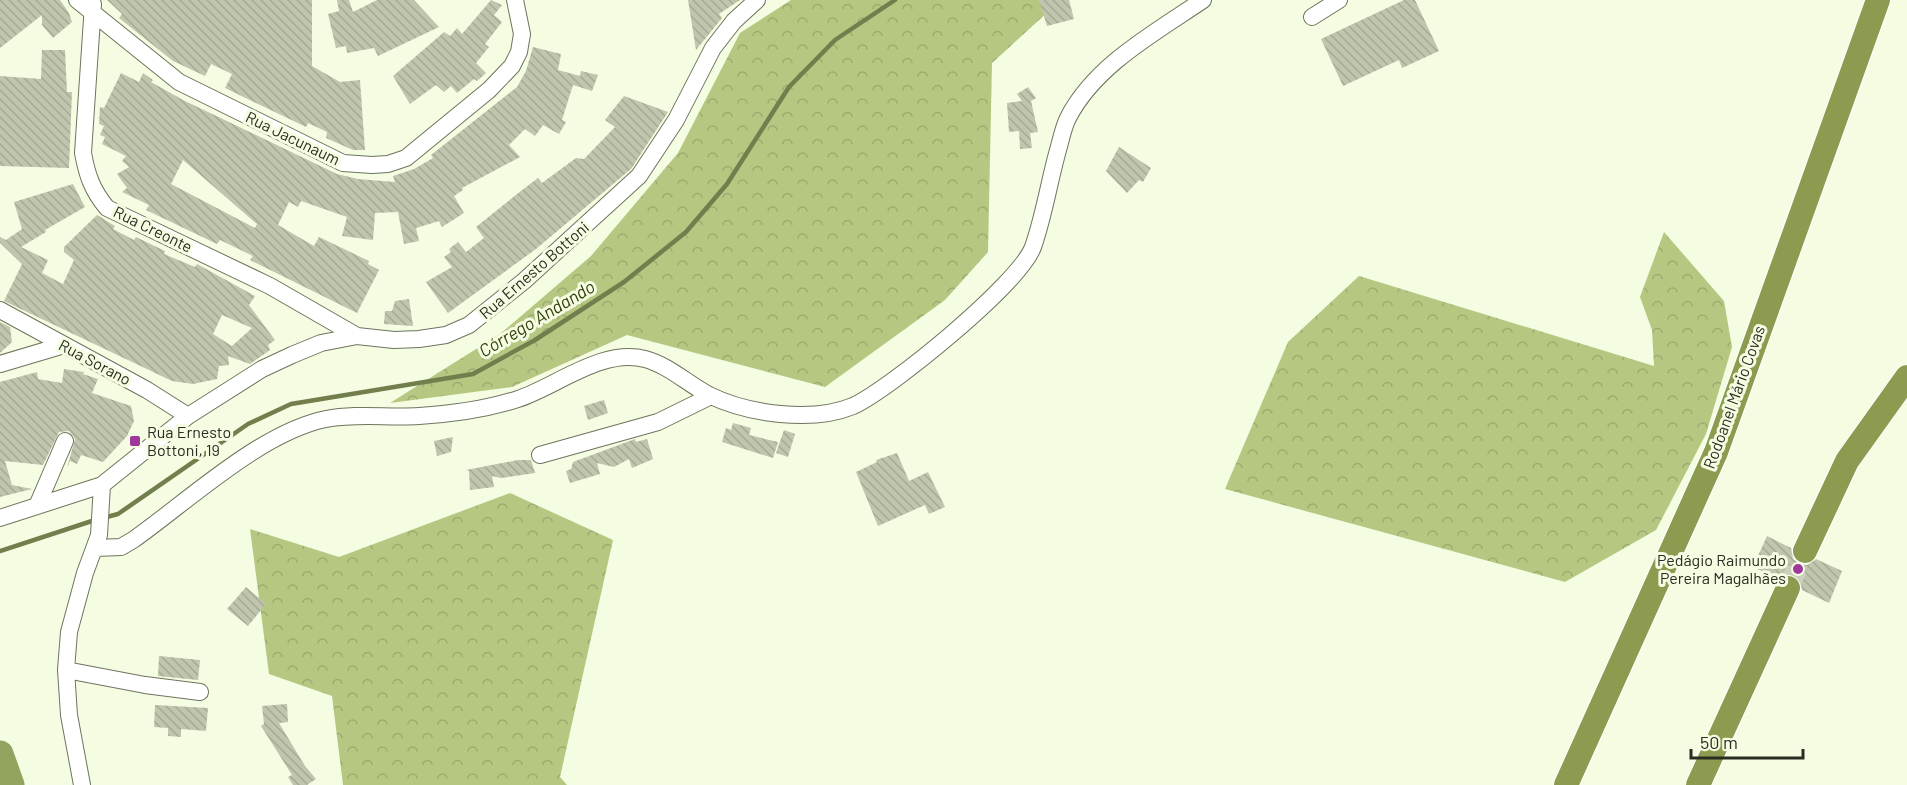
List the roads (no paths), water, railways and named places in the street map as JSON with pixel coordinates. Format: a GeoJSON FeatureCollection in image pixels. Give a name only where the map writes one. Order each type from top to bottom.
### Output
{"type":"FeatureCollection","features":[{"type":"Feature","properties":{"kind":"highway","name":"Rodoanel Mário Covas"},"geometry":{"type":"LineString","coordinates":[[1566,785],[1716,452],[1878,0]]}},
{"type":"Feature","properties":{"kind":"highway"},"geometry":{"type":"LineString","coordinates":[[1805,551],[1847,461],[1907,377]]}},
{"type":"Feature","properties":{"kind":"highway"},"geometry":{"type":"LineString","coordinates":[[1698,785],[1788,588]]}},
{"type":"Feature","properties":{"kind":"street","name":"Rua Jacunaum"},"geometry":{"type":"LineString","coordinates":[[77,0],[93,6],[179,82],[343,163],[372,165],[388,164],[406,158],[489,90],[512,66],[519,52],[522,34],[514,0]]}},
{"type":"Feature","properties":{"kind":"street","name":"Rua Ernesto Bottoni"},"geometry":{"type":"LineString","coordinates":[[0,518],[102,485],[188,416],[262,369],[321,343],[357,336],[394,340],[447,335],[469,325],[524,281],[639,176],[676,120],[713,48],[734,21],[757,0]]}},
{"type":"Feature","properties":{"kind":"street"},"geometry":{"type":"LineString","coordinates":[[97,542],[109,548],[127,543],[268,443],[323,419],[363,414],[417,416],[490,406],[519,398],[589,367],[621,358],[645,359],[711,396],[768,413],[804,415],[832,412],[853,405],[886,386],[939,345],[1017,271],[1031,252],[1067,120],[1082,97],[1109,68],[1203,0]]}},
{"type":"Feature","properties":{"kind":"street"},"geometry":{"type":"LineString","coordinates":[[1312,17],[1339,0]]}},
{"type":"Feature","properties":{"kind":"street","name":"Rua Creonte"},"geometry":{"type":"LineString","coordinates":[[93,6],[83,153],[87,177],[96,194],[108,208],[270,286],[357,336]]}},
{"type":"Feature","properties":{"kind":"street","name":"Rua Sorano"},"geometry":{"type":"LineString","coordinates":[[0,310],[147,390],[188,416]]}},
{"type":"Feature","properties":{"kind":"street"},"geometry":{"type":"LineString","coordinates":[[0,364],[64,345]]}},
{"type":"Feature","properties":{"kind":"street"},"geometry":{"type":"LineString","coordinates":[[540,455],[658,422],[711,396]]}},
{"type":"Feature","properties":{"kind":"street"},"geometry":{"type":"LineString","coordinates":[[37,506],[65,441]]}},
{"type":"Feature","properties":{"kind":"street"},"geometry":{"type":"LineString","coordinates":[[82,785],[69,715],[66,670],[69,632],[85,573],[97,542],[102,485]]}},
{"type":"Feature","properties":{"kind":"street"},"geometry":{"type":"LineString","coordinates":[[66,670],[145,685],[200,692]]}},
{"type":"Feature","properties":{"kind":"waterway","name":"Córrego Andando"},"geometry":{"type":"LineString","coordinates":[[103,518],[118,514],[248,424],[291,404],[473,374],[535,340],[624,282],[686,232],[727,184],[789,87],[835,40],[895,0]]}},
{"type":"Feature","properties":{"kind":"waterway","name":"Córrego Andando"},"geometry":{"type":"LineString","coordinates":[[0,551],[95,520]]}},
{"type":"Feature","properties":{"kind":"waterway"},"geometry":{"type":"LineString","coordinates":[[0,754],[11,785]]}},
{"type":"Feature","properties":{"kind":"tunnel"},"geometry":{"type":"LineString","coordinates":[[1788,588],[1805,551]]}},
{"type":"Feature","properties":{"kind":"place","name":"Rua Ernesto Bottoni, 19"},"geometry":{"type":"Point","coordinates":[135,441]}},
{"type":"Feature","properties":{"kind":"place","name":"Pedágio Raimundo Pereira Magalhães"},"geometry":{"type":"Point","coordinates":[1798,569]}}]}
